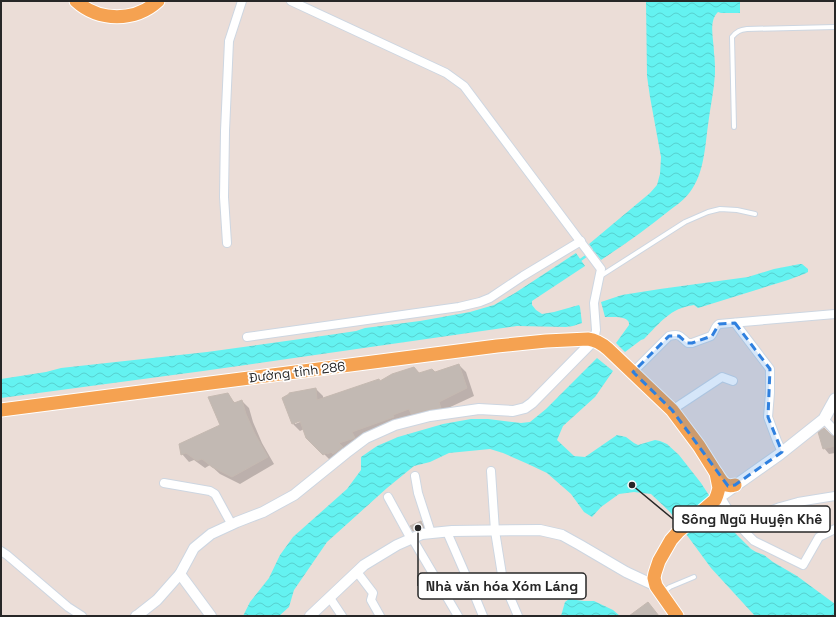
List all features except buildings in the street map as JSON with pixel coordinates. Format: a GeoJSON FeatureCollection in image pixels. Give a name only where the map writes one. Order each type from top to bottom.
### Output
{"type":"FeatureCollection","features":[{"type":"Feature","properties":{"kind":"main road"},"geometry":{"type":"LineString","coordinates":[[76,1],[96,13],[117,17],[137,13],[150,7],[158,1]]}},
{"type":"Feature","properties":{"kind":"main road"},"geometry":{"type":"LineString","coordinates":[[594,340],[602,344],[672,410],[699,446],[725,485],[736,485]]}},
{"type":"Feature","properties":{"kind":"main road","name":"Đường tỉnh 286"},"geometry":{"type":"LineString","coordinates":[[1,410],[497,346],[546,341],[594,340]]}},
{"type":"Feature","properties":{"kind":"main road"},"geometry":{"type":"LineString","coordinates":[[677,616],[658,590],[654,578],[657,567],[671,540],[679,531],[717,498],[782,452],[824,419],[835,399]]}},
{"type":"Feature","properties":{"kind":"main road"},"geometry":{"type":"LineString","coordinates":[[716,473],[719,488],[717,498]]}},
{"type":"Feature","properties":{"kind":"street"},"geometry":{"type":"LineString","coordinates":[[227,243],[224,196],[229,41],[242,1]]}},
{"type":"Feature","properties":{"kind":"street"},"geometry":{"type":"LineString","coordinates":[[136,616],[138,616],[157,600],[180,574],[194,548],[211,534],[263,512],[294,495],[366,438],[395,425],[430,416],[479,409],[513,412],[525,408],[532,403],[594,340],[596,330],[594,303],[601,269],[600,266],[464,86],[446,73],[291,1]]}},
{"type":"Feature","properties":{"kind":"street"},"geometry":{"type":"LineString","coordinates":[[247,337],[459,307],[480,302],[490,298],[523,276],[582,244]]}},
{"type":"Feature","properties":{"kind":"street"},"geometry":{"type":"LineString","coordinates":[[633,372],[669,336],[679,336],[688,343],[692,343],[711,336],[714,328],[719,324],[835,314]]}},
{"type":"Feature","properties":{"kind":"street"},"geometry":{"type":"LineString","coordinates":[[735,323],[770,369],[768,417],[782,452]]}},
{"type":"Feature","properties":{"kind":"street"},"geometry":{"type":"LineString","coordinates":[[672,410],[722,378],[733,381]]}},
{"type":"Feature","properties":{"kind":"street"},"geometry":{"type":"LineString","coordinates":[[824,419],[835,431]]}},
{"type":"Feature","properties":{"kind":"street"},"geometry":{"type":"LineString","coordinates":[[491,471],[495,531],[504,581],[518,616]]}},
{"type":"Feature","properties":{"kind":"street"},"geometry":{"type":"LineString","coordinates":[[415,476],[418,493],[431,533]]}},
{"type":"Feature","properties":{"kind":"street"},"geometry":{"type":"LineString","coordinates":[[164,484],[210,491],[215,494],[232,525]]}},
{"type":"Feature","properties":{"kind":"street"},"geometry":{"type":"LineString","coordinates":[[738,523],[780,507],[798,502],[835,496]]}},
{"type":"Feature","properties":{"kind":"street"},"geometry":{"type":"LineString","coordinates":[[388,497],[458,616]]}},
{"type":"Feature","properties":{"kind":"street"},"geometry":{"type":"LineString","coordinates":[[717,498],[754,541],[803,565],[819,537],[835,530]]}},
{"type":"Feature","properties":{"kind":"street"},"geometry":{"type":"LineString","coordinates":[[310,616],[364,565],[411,538],[422,534],[431,533],[540,530],[562,536],[580,544],[658,590]]}},
{"type":"Feature","properties":{"kind":"street"},"geometry":{"type":"LineString","coordinates":[[448,532],[483,616]]}},
{"type":"Feature","properties":{"kind":"street"},"geometry":{"type":"LineString","coordinates":[[1,551],[8,555],[68,607],[82,616]]}},
{"type":"Feature","properties":{"kind":"street"},"geometry":{"type":"LineString","coordinates":[[357,572],[373,593],[371,600],[380,616]]}},
{"type":"Feature","properties":{"kind":"street"},"geometry":{"type":"LineString","coordinates":[[180,574],[210,615]]}},
{"type":"Feature","properties":{"kind":"street"},"geometry":{"type":"LineString","coordinates":[[509,596],[549,583]]}},
{"type":"Feature","properties":{"kind":"street"},"geometry":{"type":"LineString","coordinates":[[330,598],[342,616]]}},
{"type":"Feature","properties":{"kind":"lane"},"geometry":{"type":"LineString","coordinates":[[734,127],[732,37],[736,32],[747,29],[835,27]]}},
{"type":"Feature","properties":{"kind":"lane"},"geometry":{"type":"LineString","coordinates":[[599,278],[685,222],[708,212],[720,209],[737,210],[755,214]]}},
{"type":"Feature","properties":{"kind":"lane"},"geometry":{"type":"LineString","coordinates":[[658,590],[670,587],[694,577]]}},
{"type":"Feature","properties":{"kind":"highlighted area"},"geometry":{"type":"Polygon","coordinates":[[[735,323],[770,369],[768,417],[782,452],[735,485],[728,486],[672,410],[633,372],[669,336],[679,336],[687,343],[692,343],[712,336],[719,324],[735,323]]]}},
{"type":"Feature","properties":{"kind":"water"},"geometry":{"type":"Polygon","coordinates":[[[646,1],[740,1],[740,13],[718,12],[713,21],[712,31],[715,74],[703,160],[695,185],[688,195],[678,204],[601,260],[589,244],[650,193],[657,185],[660,174],[661,157],[647,76],[646,1]]]}},
{"type":"Feature","properties":{"kind":"water"},"geometry":{"type":"Polygon","coordinates":[[[576,253],[585,266],[532,301],[532,305],[542,314],[579,305],[582,323],[573,326],[517,326],[1,398],[1,379],[46,372],[61,368],[207,352],[336,334],[365,328],[420,321],[470,312],[494,305],[576,253]]]}},
{"type":"Feature","properties":{"kind":"water"},"geometry":{"type":"Polygon","coordinates":[[[800,264],[808,269],[808,272],[788,280],[698,308],[694,305],[678,309],[666,317],[644,339],[625,352],[616,343],[629,325],[629,322],[624,318],[605,317],[601,302],[622,295],[748,277],[774,269],[800,264]]]}},
{"type":"Feature","properties":{"kind":"water"},"geometry":{"type":"Polygon","coordinates":[[[597,358],[613,371],[595,397],[563,426],[557,440],[574,456],[585,457],[617,435],[626,437],[638,445],[655,440],[667,444],[679,455],[701,483],[731,529],[751,549],[764,555],[797,576],[835,604],[835,616],[755,616],[711,568],[670,512],[651,494],[634,492],[619,494],[601,507],[592,517],[584,512],[571,494],[547,473],[503,453],[490,449],[449,453],[430,462],[414,466],[327,542],[294,590],[289,607],[279,616],[243,616],[250,602],[269,578],[280,555],[293,537],[347,489],[361,470],[361,457],[377,446],[398,437],[443,424],[471,419],[488,419],[521,423],[530,422],[546,409],[597,358]]]}},
{"type":"Feature","properties":{"kind":"water"},"geometry":{"type":"Polygon","coordinates":[[[569,599],[594,601],[613,610],[620,616],[561,616],[565,602],[569,599]]]}},
{"type":"Feature","properties":{"kind":"waterway"},"geometry":{"type":"LineString","coordinates":[[579,261],[596,249]]}},
{"type":"Feature","properties":{"kind":"place","name":"Sông Ngũ Huyện Khê"},"geometry":{"type":"Point","coordinates":[632,485]}},
{"type":"Feature","properties":{"kind":"place","name":"Nhà văn hóa Xóm Láng"},"geometry":{"type":"Point","coordinates":[418,528]}}]}
